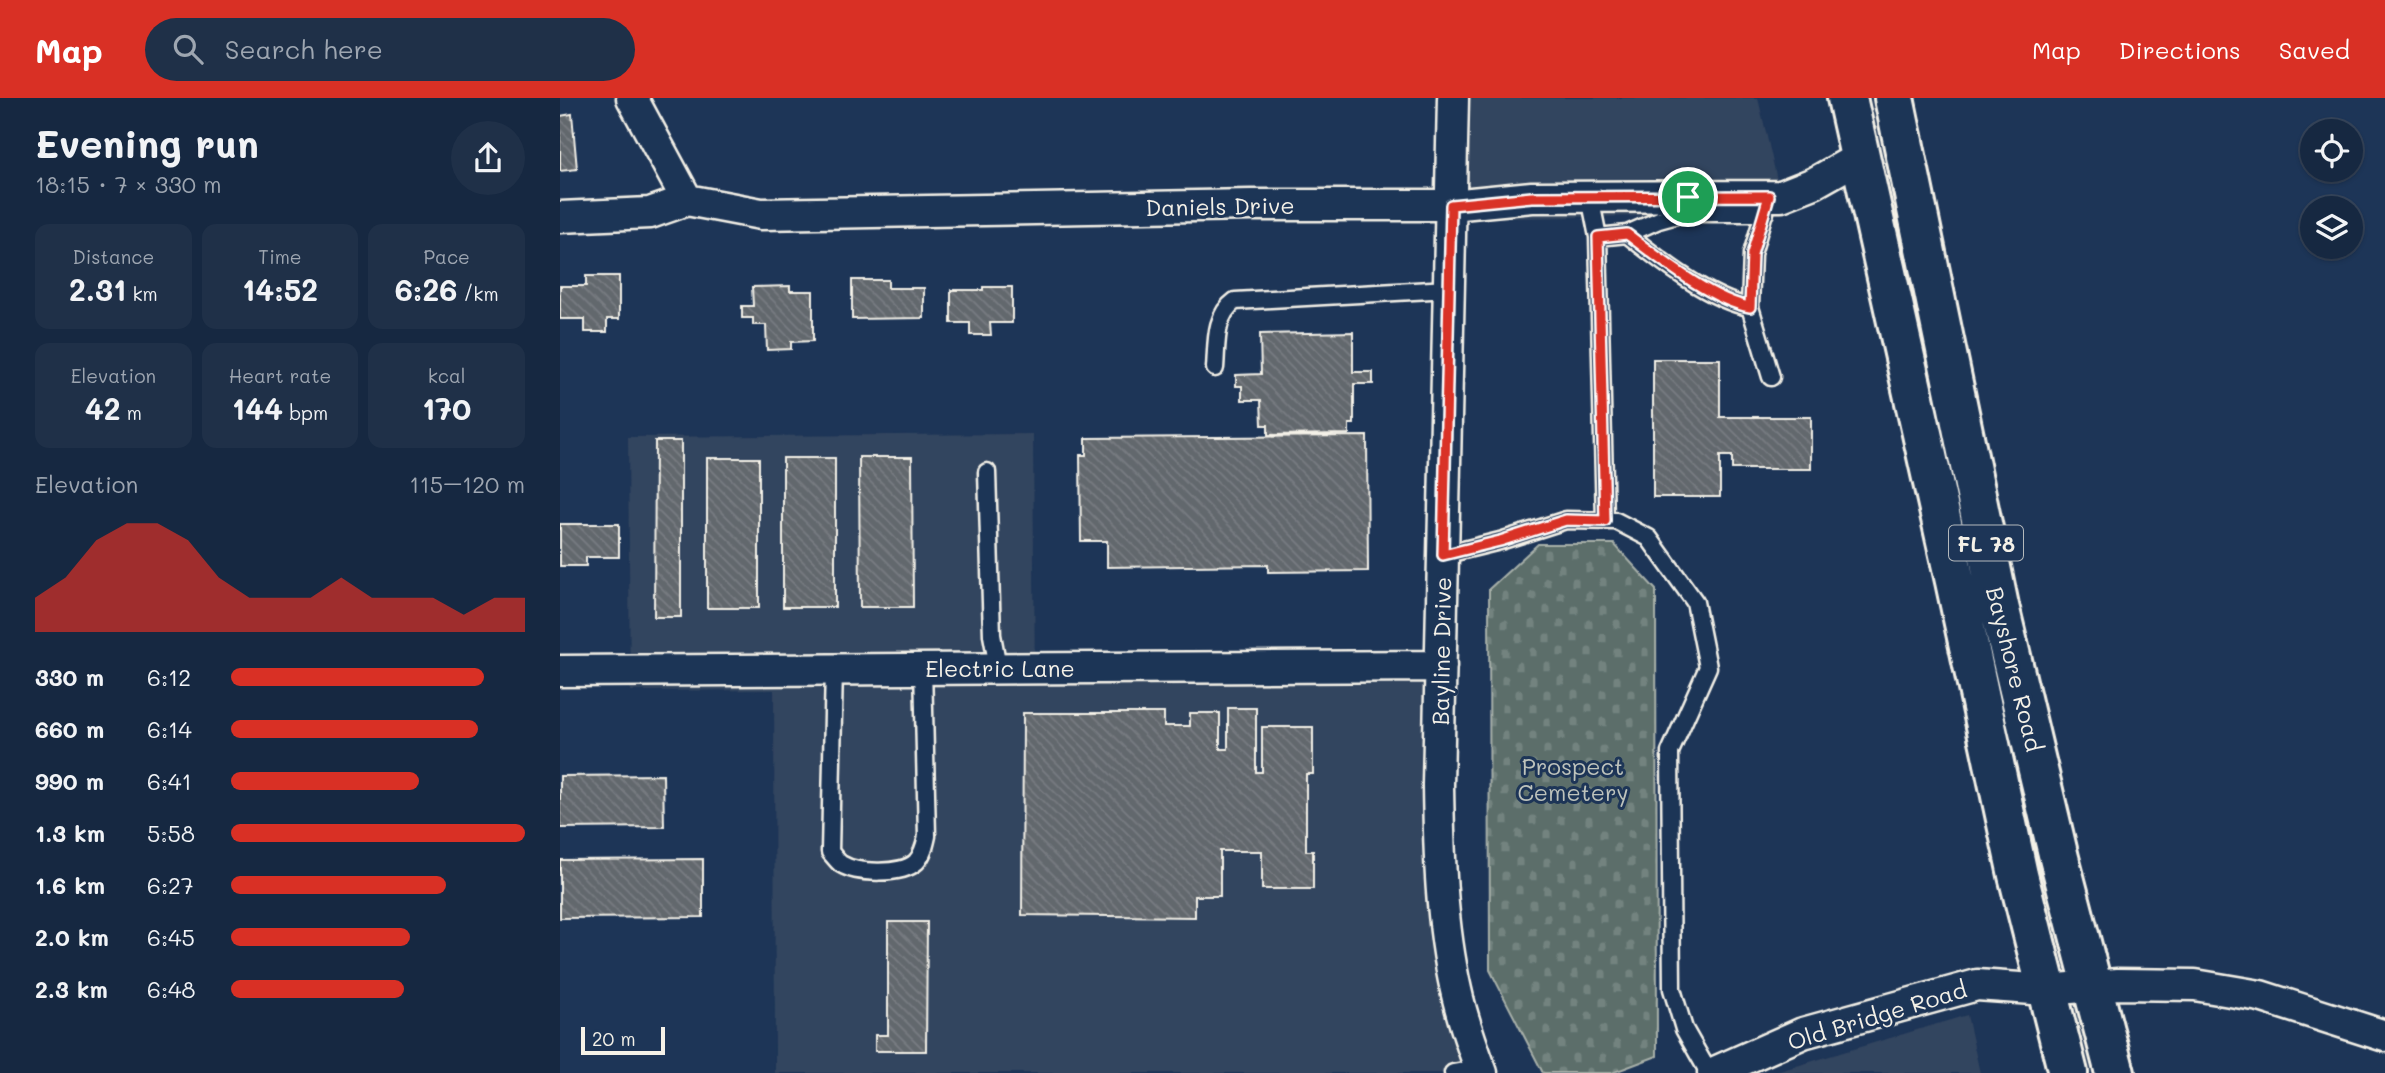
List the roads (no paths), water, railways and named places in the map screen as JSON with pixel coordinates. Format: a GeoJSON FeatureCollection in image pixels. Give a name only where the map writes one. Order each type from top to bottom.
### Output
{"type":"FeatureCollection","features":[{"type":"Feature","properties":{"kind":"main road","name":"Bayshore Road"},"geometry":{"type":"LineString","coordinates":[[1847,98],[2018,875],[2068,1073]]}},
{"type":"Feature","properties":{"kind":"main road","name":"Bayshore Road"},"geometry":{"type":"LineString","coordinates":[[1894,98],[1998,606],[2115,1073]]}},
{"type":"Feature","properties":{"kind":"street"},"geometry":{"type":"LineString","coordinates":[[560,217],[650,213],[687,200],[632,98]]}},
{"type":"Feature","properties":{"kind":"street","name":"Bayline Drive"},"geometry":{"type":"LineString","coordinates":[[1453,98],[1438,839],[1447,936],[1471,1071]]}},
{"type":"Feature","properties":{"kind":"street","name":"Daniels Drive"},"geometry":{"type":"LineString","coordinates":[[687,200],[761,214],[1251,205],[1451,205],[1532,197],[1767,204],[1814,183],[1860,157]]}},
{"type":"Feature","properties":{"kind":"street","name":"Electric Lane"},"geometry":{"type":"LineString","coordinates":[[560,671],[1441,666]]}},
{"type":"Feature","properties":{"kind":"street","name":"Old Bridge Road"},"geometry":{"type":"LineString","coordinates":[[1711,1073],[1803,1033],[1978,985],[2047,990],[2118,984],[2194,985],[2260,996],[2385,1037]]}},
{"type":"Feature","properties":{"kind":"lane"},"geometry":{"type":"LineString","coordinates":[[1590,197],[1598,237],[1605,521]]}},
{"type":"Feature","properties":{"kind":"lane"},"geometry":{"type":"LineString","coordinates":[[1598,237],[1627,234],[1684,213],[1767,204],[1752,254],[1750,307],[1771,377]]}},
{"type":"Feature","properties":{"kind":"lane"},"geometry":{"type":"LineString","coordinates":[[1627,234],[1655,256],[1731,304],[1750,307]]}},
{"type":"Feature","properties":{"kind":"lane"},"geometry":{"type":"LineString","coordinates":[[1215,368],[1218,328],[1227,307],[1236,301],[1449,289]]}},
{"type":"Feature","properties":{"kind":"lane"},"geometry":{"type":"LineString","coordinates":[[986,472],[992,635],[998,667]]}},
{"type":"Feature","properties":{"kind":"lane"},"geometry":{"type":"LineString","coordinates":[[1443,555],[1500,541],[1566,520],[1616,521],[1649,538],[1695,602],[1709,667],[1670,752],[1672,989],[1684,1029],[1711,1073]]}},
{"type":"Feature","properties":{"kind":"lane"},"geometry":{"type":"LineString","coordinates":[[834,668],[830,852],[842,864],[868,872],[906,868],[918,860],[927,836],[923,667]]}},
{"type":"Feature","properties":{"kind":"park label","name":"Prospect Cemetery"},"geometry":{"type":"Point","coordinates":[1573,779]}}]}
